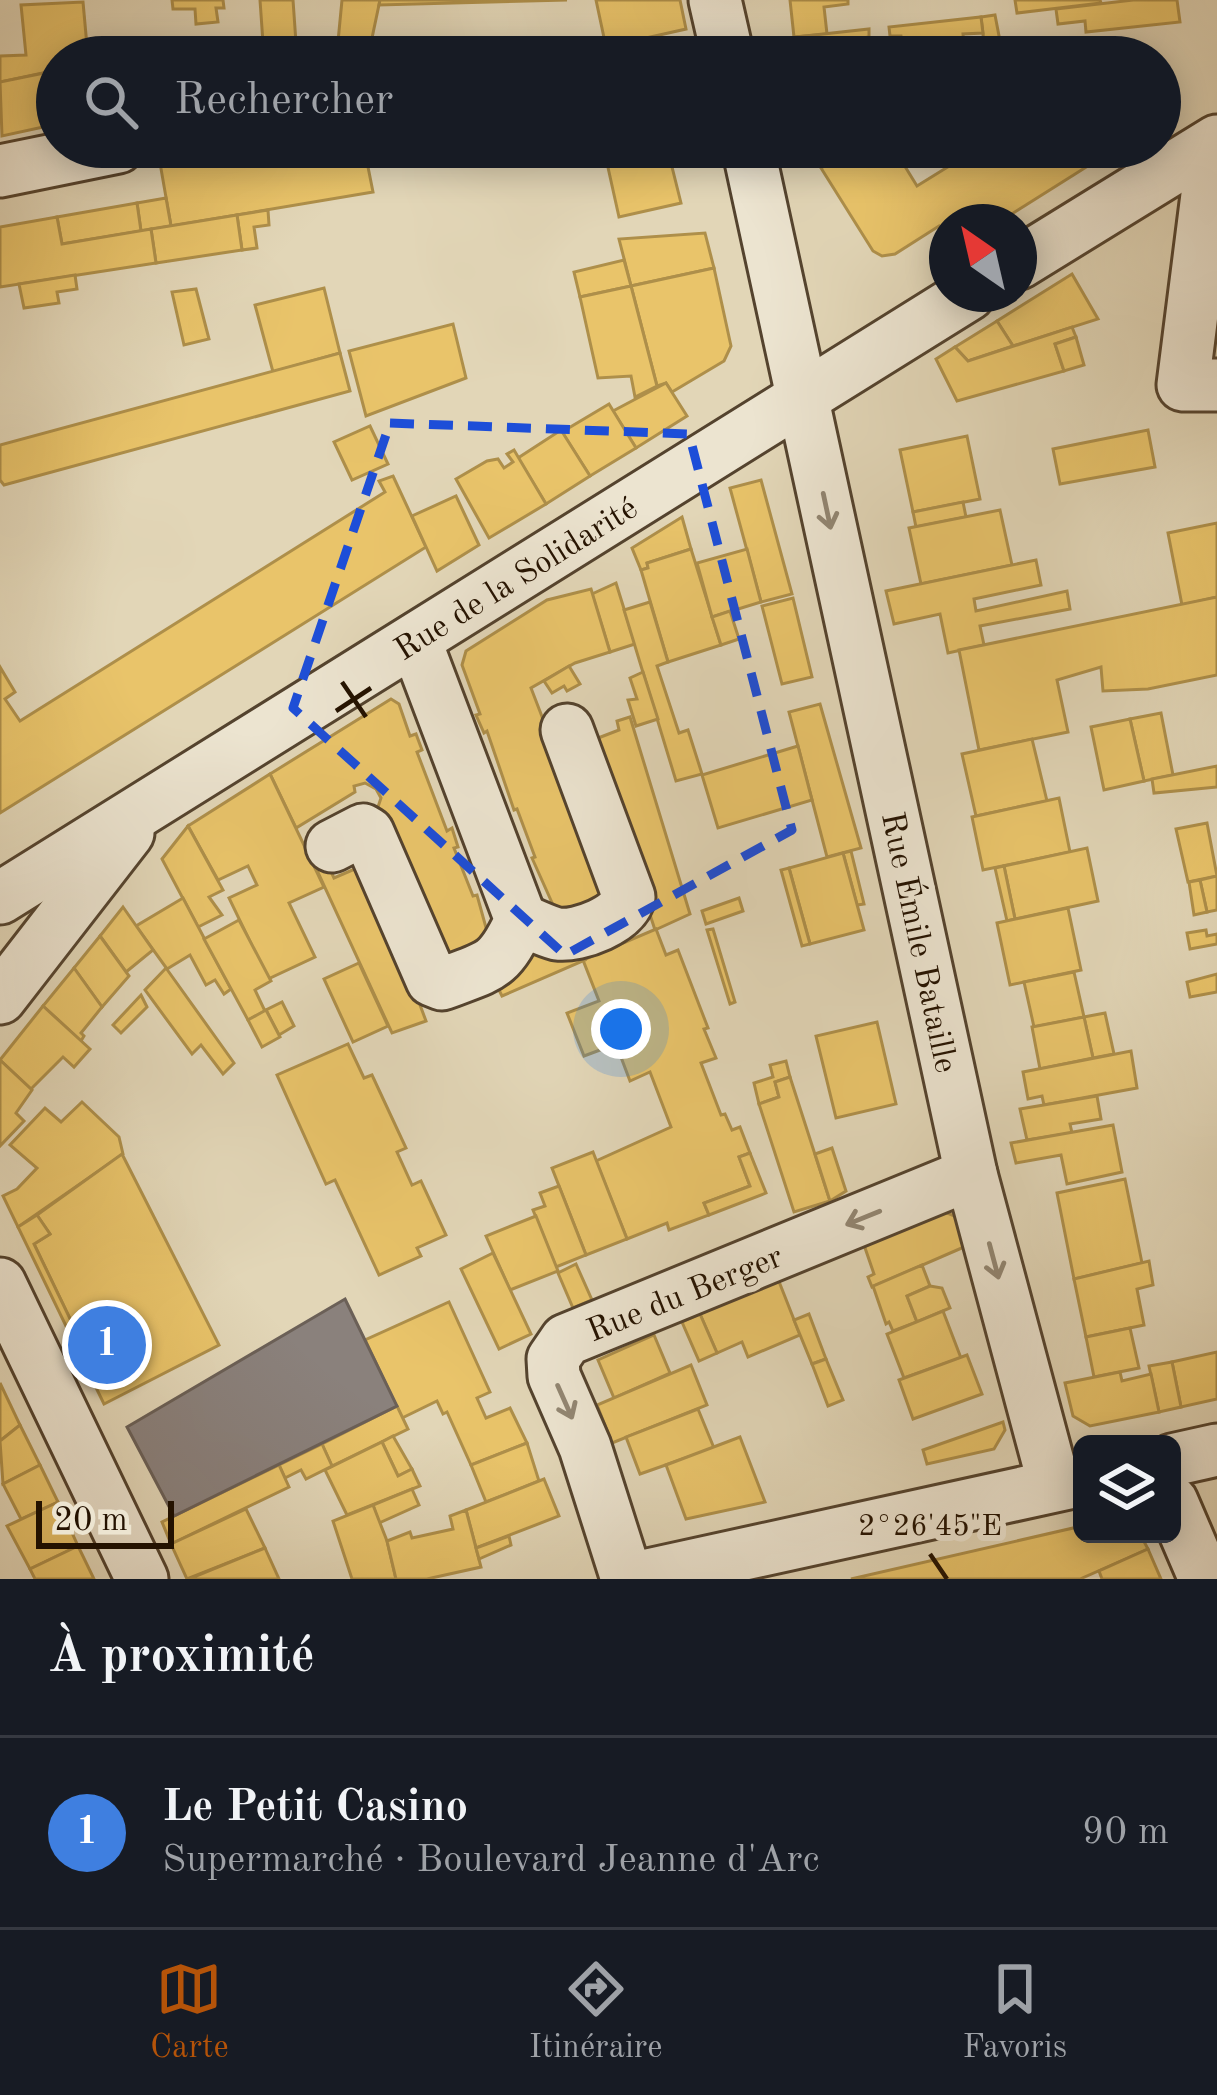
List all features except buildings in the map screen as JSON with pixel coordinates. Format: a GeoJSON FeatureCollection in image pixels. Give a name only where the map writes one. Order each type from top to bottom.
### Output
{"type":"FeatureCollection","features":[{"type":"Feature","properties":{"kind":"street"},"geometry":{"type":"LineString","coordinates":[[715,0],[723,36]]}},
{"type":"Feature","properties":{"kind":"street"},"geometry":{"type":"LineString","coordinates":[[1181,163],[1217,141]]}},
{"type":"Feature","properties":{"kind":"street"},"geometry":{"type":"LineString","coordinates":[[0,171],[36,164]]}},
{"type":"Feature","properties":{"kind":"street","name":"Rue Émile Bataille"},"geometry":{"type":"LineString","coordinates":[[753,168],[971,1174],[1068,1482]]}},
{"type":"Feature","properties":{"kind":"street"},"geometry":{"type":"LineString","coordinates":[[1037,252],[1173,168]]}},
{"type":"Feature","properties":{"kind":"street"},"geometry":{"type":"LineString","coordinates":[[1217,170],[1207,195],[1184,385],[1217,385]]}},
{"type":"Feature","properties":{"kind":"street","name":"Rue de la Solidarité"},"geometry":{"type":"LineString","coordinates":[[0,898],[940,312]]}},
{"type":"Feature","properties":{"kind":"street"},"geometry":{"type":"LineString","coordinates":[[332,846],[363,830],[368,833],[425,971],[442,984],[497,963],[520,920],[415,640]]}},
{"type":"Feature","properties":{"kind":"street"},"geometry":{"type":"LineString","coordinates":[[520,920],[557,934],[571,933],[627,908],[629,897],[567,730]]}},
{"type":"Feature","properties":{"kind":"street"},"geometry":{"type":"LineString","coordinates":[[0,998],[148,807]]}},
{"type":"Feature","properties":{"kind":"street","name":"Rue du Berger"},"geometry":{"type":"LineString","coordinates":[[628,1579],[585,1447],[554,1376],[554,1359],[566,1340],[971,1174]]}},
{"type":"Feature","properties":{"kind":"street"},"geometry":{"type":"LineString","coordinates":[[0,1284],[142,1579]]}},
{"type":"Feature","properties":{"kind":"street"},"geometry":{"type":"LineString","coordinates":[[1181,1458],[1217,1450]]}},
{"type":"Feature","properties":{"kind":"street"},"geometry":{"type":"LineString","coordinates":[[628,1579],[1068,1482]]}},
{"type":"Feature","properties":{"kind":"street"},"geometry":{"type":"LineString","coordinates":[[1181,1523],[1205,1579]]}},
{"type":"Feature","properties":{"kind":"highlighted area"},"geometry":{"type":"Polygon","coordinates":[[[390,423],[689,434],[792,830],[565,955],[293,708],[390,423]]]}},
{"type":"Feature","properties":{"kind":"place","name":"Le Petit Casino"},"geometry":{"type":"Point","coordinates":[107,1345]}}]}
